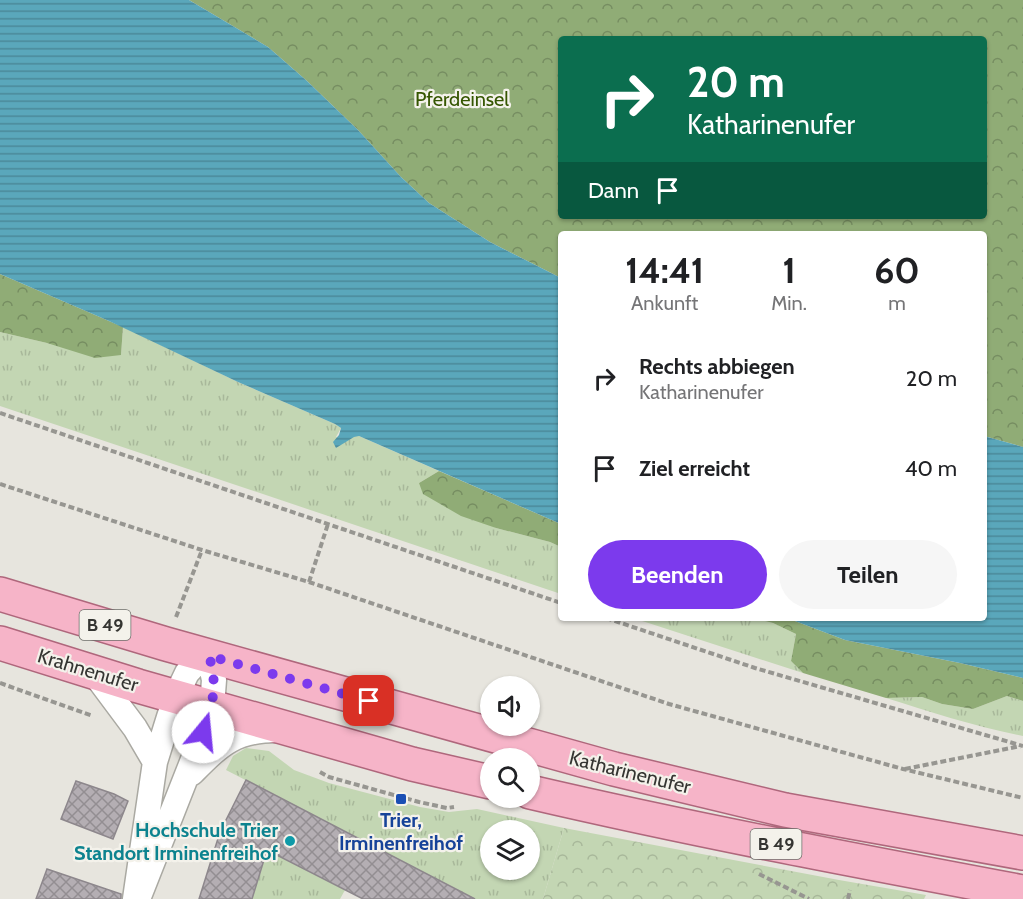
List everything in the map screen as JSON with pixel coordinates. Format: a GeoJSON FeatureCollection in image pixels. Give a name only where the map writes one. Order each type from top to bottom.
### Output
{"type":"FeatureCollection","features":[{"type":"Feature","properties":{"kind":"main road","name":"B 49"},"geometry":{"type":"LineString","coordinates":[[0,594],[209,656]]}},
{"type":"Feature","properties":{"kind":"main road","name":"Krahnenufer"},"geometry":{"type":"LineString","coordinates":[[0,643],[176,696]]}},
{"type":"Feature","properties":{"kind":"main road","name":"Katharinenufer"},"geometry":{"type":"LineString","coordinates":[[209,656],[614,769],[784,810],[1023,853]]}},
{"type":"Feature","properties":{"kind":"main road","name":"B 49"},"geometry":{"type":"LineString","coordinates":[[176,696],[412,764],[480,780]]}},
{"type":"Feature","properties":{"kind":"main road","name":"Katharinenufer"},"geometry":{"type":"LineString","coordinates":[[540,794],[649,819],[1023,892]]}},
{"type":"Feature","properties":{"kind":"street"},"geometry":{"type":"LineString","coordinates":[[209,656],[214,680],[212,706],[186,779],[136,899],[155,762],[183,679],[200,659],[209,656]]}},
{"type":"Feature","properties":{"kind":"street"},"geometry":{"type":"LineString","coordinates":[[94,673],[135,729],[155,762]]}},
{"type":"Feature","properties":{"kind":"street"},"geometry":{"type":"LineString","coordinates":[[186,779],[216,749],[237,736],[264,730],[294,730]]}},
{"type":"Feature","properties":{"kind":"path"},"geometry":{"type":"LineString","coordinates":[[0,413],[558,602]]}},
{"type":"Feature","properties":{"kind":"path"},"geometry":{"type":"LineString","coordinates":[[0,484],[202,550],[309,582],[669,704],[903,769],[1023,798]]}},
{"type":"Feature","properties":{"kind":"path"},"geometry":{"type":"LineString","coordinates":[[309,582],[328,524]]}},
{"type":"Feature","properties":{"kind":"path"},"geometry":{"type":"LineString","coordinates":[[175,619],[202,550]]}},
{"type":"Feature","properties":{"kind":"path"},"geometry":{"type":"LineString","coordinates":[[615,621],[755,668],[1022,746]]}},
{"type":"Feature","properties":{"kind":"path"},"geometry":{"type":"LineString","coordinates":[[0,683],[100,718]]}},
{"type":"Feature","properties":{"kind":"path"},"geometry":{"type":"LineString","coordinates":[[903,769],[1022,746]]}},
{"type":"Feature","properties":{"kind":"path"},"geometry":{"type":"LineString","coordinates":[[759,874],[809,899]]}},
{"type":"Feature","properties":{"kind":"green space","name":"Pferdeinsel"},"geometry":{"type":"Polygon","coordinates":[[[189,0],[1023,0],[1023,447],[987,437],[987,231],[558,231],[558,276],[490,242],[429,203],[307,81],[268,47],[189,0]]]}},
{"type":"Feature","properties":{"kind":"green space"},"geometry":{"type":"Polygon","coordinates":[[[0,274],[123,327],[121,355],[95,358],[0,332],[0,274]]]}},
{"type":"Feature","properties":{"kind":"green space"},"geometry":{"type":"Polygon","coordinates":[[[123,327],[238,382],[335,424],[341,428],[336,437],[359,436],[439,471],[419,483],[496,528],[558,546],[558,593],[0,406],[0,332],[47,343],[121,355],[123,327]]]}},
{"type":"Feature","properties":{"kind":"green space"},"geometry":{"type":"Polygon","coordinates":[[[439,471],[558,523],[558,546],[461,516],[423,494],[419,483],[439,471]]]}},
{"type":"Feature","properties":{"kind":"green space"},"geometry":{"type":"Polygon","coordinates":[[[642,621],[765,621],[773,623],[796,634],[791,661],[803,673],[642,621]]]}},
{"type":"Feature","properties":{"kind":"green space"},"geometry":{"type":"Polygon","coordinates":[[[765,621],[795,621],[845,640],[1023,678],[1023,701],[1007,696],[973,709],[942,704],[922,697],[886,698],[803,673],[791,661],[796,634],[765,621]]]}},
{"type":"Feature","properties":{"kind":"green space"},"geometry":{"type":"Polygon","coordinates":[[[1007,696],[1023,701],[1023,736],[971,724],[886,698],[922,697],[942,704],[973,709],[1007,696]]]}},
{"type":"Feature","properties":{"kind":"green space"},"geometry":{"type":"Polygon","coordinates":[[[246,748],[269,751],[294,770],[329,783],[420,807],[449,812],[477,809],[527,820],[480,820],[480,880],[540,880],[540,823],[564,828],[543,899],[475,899],[226,770],[233,756],[246,748]]]}},
{"type":"Feature","properties":{"kind":"green space"},"geometry":{"type":"Polygon","coordinates":[[[564,828],[926,895],[924,899],[543,899],[564,828]]]}},
{"type":"Feature","properties":{"kind":"green space"},"geometry":{"type":"Polygon","coordinates":[[[267,850],[345,890],[340,899],[252,899],[267,850]]]}},
{"type":"Feature","properties":{"kind":"water"},"geometry":{"type":"Polygon","coordinates":[[[0,0],[189,0],[268,47],[358,130],[401,177],[429,203],[490,242],[558,276],[558,523],[359,436],[336,448],[333,442],[341,428],[335,424],[0,274],[0,0]]]}},
{"type":"Feature","properties":{"kind":"water"},"geometry":{"type":"Polygon","coordinates":[[[987,437],[1023,447],[1023,678],[845,640],[795,621],[987,621],[987,437]]]}},
{"type":"Feature","properties":{"kind":"building","name":"Hochschule Trier Standort Irminenfreihof"},"geometry":{"type":"Polygon","coordinates":[[[246,780],[475,899],[363,899],[267,850],[252,899],[199,899],[220,832],[246,780]]]}},
{"type":"Feature","properties":{"kind":"building"},"geometry":{"type":"Polygon","coordinates":[[[76,781],[128,801],[113,839],[61,819],[76,781]]]}},
{"type":"Feature","properties":{"kind":"building"},"geometry":{"type":"Polygon","coordinates":[[[47,869],[121,894],[121,899],[36,899],[47,869]]]}},
{"type":"Feature","properties":{"kind":"place","name":"Trier, Irminenfreihof"},"geometry":{"type":"Point","coordinates":[401,799]}},
{"type":"Feature","properties":{"kind":"place","name":"Hochschule Trier Standort Irminenfreihof"},"geometry":{"type":"Point","coordinates":[290,841]}},
{"type":"Feature","properties":{"kind":"route"},"geometry":{"type":"LineString","coordinates":[[203,732],[212,706],[214,691],[212,664],[209,656],[369,701]]}}]}
